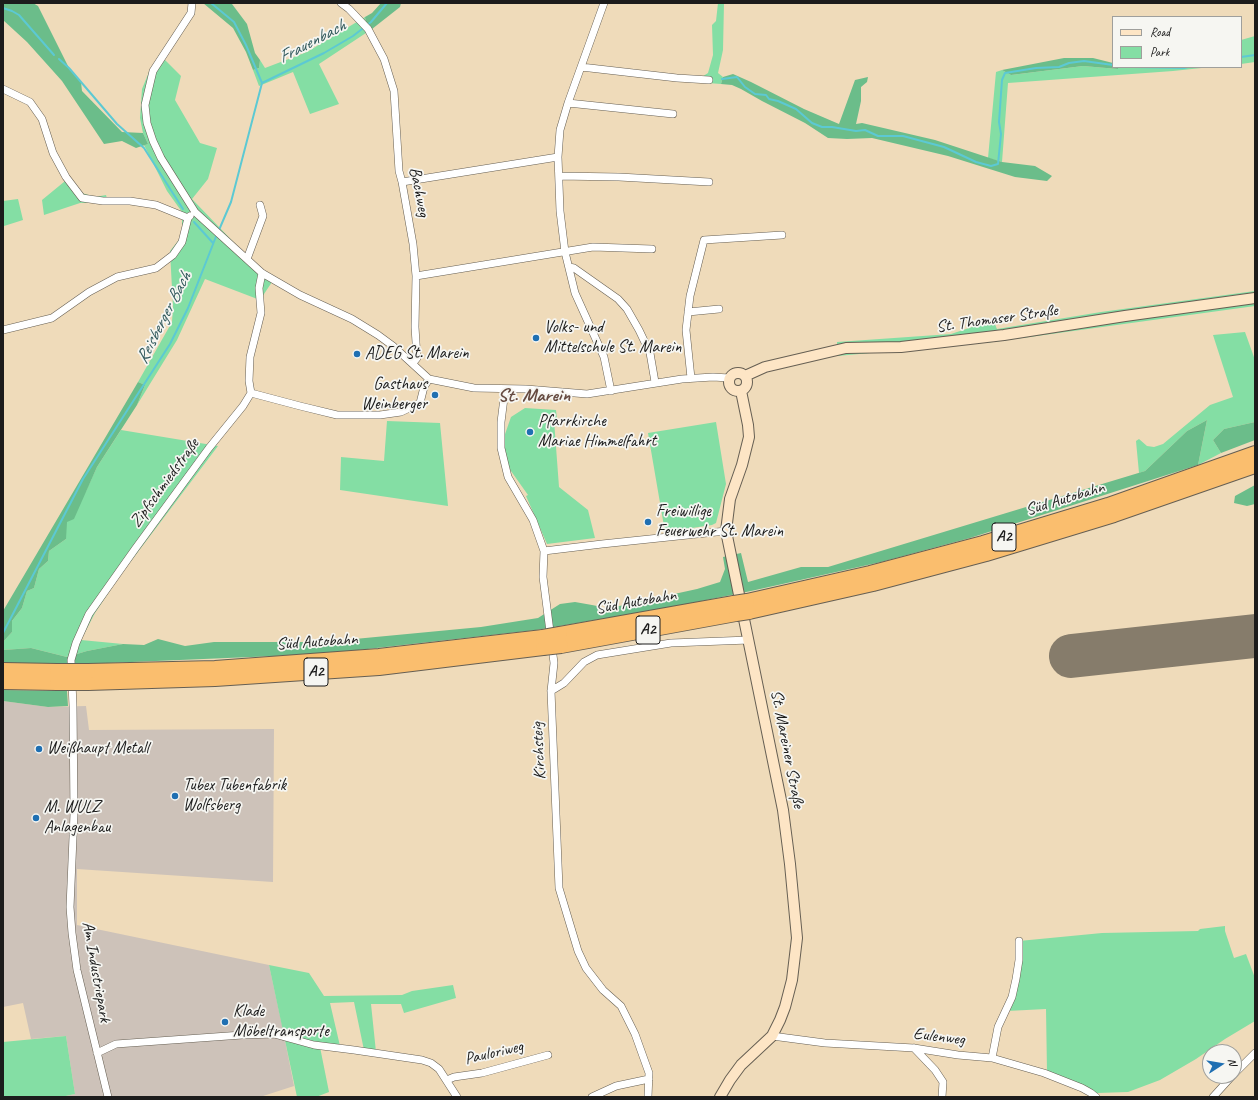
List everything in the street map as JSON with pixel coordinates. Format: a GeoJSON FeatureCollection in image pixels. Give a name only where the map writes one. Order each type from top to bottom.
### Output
{"type":"FeatureCollection","features":[{"type":"Feature","properties":{"kind":"highway","name":"Süd Autobahn"},"geometry":{"type":"LineString","coordinates":[[742,608],[983,543],[1108,505],[1255,453]]}},
{"type":"Feature","properties":{"kind":"highway","name":"Süd Autobahn"},"geometry":{"type":"LineString","coordinates":[[3,682],[57,677],[88,677],[215,668],[543,643],[873,584],[986,554],[1114,515],[1255,466]]}},
{"type":"Feature","properties":{"kind":"highway","name":"Süd Autobahn"},"geometry":{"type":"LineString","coordinates":[[3,670],[57,677]]}},
{"type":"Feature","properties":{"kind":"main road","name":"St. Thomaser Straße"},"geometry":{"type":"LineString","coordinates":[[745,376],[765,367],[846,348],[901,347],[1004,336],[1125,316],[1255,298]]}},
{"type":"Feature","properties":{"kind":"main road"},"geometry":{"type":"LineString","coordinates":[[737,372],[745,376],[747,380],[746,386],[741,391],[731,388],[729,385],[729,378],[731,375],[737,372]]}},
{"type":"Feature","properties":{"kind":"main road","name":"St. Mareiner Straße"},"geometry":{"type":"LineString","coordinates":[[720,1097],[741,1065],[772,1036],[785,1007],[792,980],[797,938],[783,810],[726,531],[730,499],[742,465],[749,438],[741,391]]}},
{"type":"Feature","properties":{"kind":"street"},"geometry":{"type":"LineString","coordinates":[[192,3],[191,12],[153,72],[145,104],[147,123],[160,158],[195,212],[262,273],[300,295],[352,319],[378,335],[413,363],[429,379],[474,388],[505,390],[526,389],[587,394],[611,391],[655,382],[691,378],[729,378]]}},
{"type":"Feature","properties":{"kind":"street","name":"Bachweg"},"geometry":{"type":"LineString","coordinates":[[341,3],[349,9],[368,29],[384,59],[394,91],[396,145],[399,171],[413,244],[416,276],[416,358],[413,363]]}},
{"type":"Feature","properties":{"kind":"street"},"geometry":{"type":"LineString","coordinates":[[604,3],[568,103],[560,130],[558,157],[560,211],[565,252],[575,293],[604,357],[611,391]]}},
{"type":"Feature","properties":{"kind":"street"},"geometry":{"type":"LineString","coordinates":[[581,67],[677,78],[709,80]]}},
{"type":"Feature","properties":{"kind":"street"},"geometry":{"type":"LineString","coordinates":[[3,89],[30,102],[42,119],[53,153],[66,178],[82,198],[103,202],[130,201],[156,205],[188,218]]}},
{"type":"Feature","properties":{"kind":"street"},"geometry":{"type":"LineString","coordinates":[[568,103],[673,114]]}},
{"type":"Feature","properties":{"kind":"street"},"geometry":{"type":"LineString","coordinates":[[402,182],[558,157]]}},
{"type":"Feature","properties":{"kind":"street"},"geometry":{"type":"LineString","coordinates":[[559,176],[619,177],[709,182]]}},
{"type":"Feature","properties":{"kind":"street"},"geometry":{"type":"LineString","coordinates":[[247,259],[262,216],[260,205]]}},
{"type":"Feature","properties":{"kind":"street"},"geometry":{"type":"LineString","coordinates":[[3,330],[52,318],[89,292],[117,277],[156,268],[173,256],[182,242],[188,218],[195,212]]}},
{"type":"Feature","properties":{"kind":"street"},"geometry":{"type":"LineString","coordinates":[[691,378],[686,344],[686,330],[690,296],[704,240],[782,235]]}},
{"type":"Feature","properties":{"kind":"street"},"geometry":{"type":"LineString","coordinates":[[416,276],[593,247],[652,249]]}},
{"type":"Feature","properties":{"kind":"street"},"geometry":{"type":"LineString","coordinates":[[569,267],[574,268],[618,299],[627,309],[650,353],[655,382]]}},
{"type":"Feature","properties":{"kind":"street"},"geometry":{"type":"LineString","coordinates":[[262,273],[259,288],[261,313],[250,357],[249,381],[251,393],[337,414],[380,415],[401,412],[420,403],[424,387],[429,379]]}},
{"type":"Feature","properties":{"kind":"street"},"geometry":{"type":"LineString","coordinates":[[688,312],[719,309]]}},
{"type":"Feature","properties":{"kind":"street","name":"Kirchsteig"},"geometry":{"type":"LineString","coordinates":[[505,390],[501,422],[501,448],[508,477],[533,520],[544,551],[544,577],[554,663],[551,691],[560,888],[578,951],[586,968],[594,980],[621,1006],[627,1015],[649,1073],[648,1097]]}},
{"type":"Feature","properties":{"kind":"street","name":"Zipfschmiedstraße"},"geometry":{"type":"LineString","coordinates":[[73,706],[71,660],[76,643],[89,614],[209,448],[243,406],[251,393]]}},
{"type":"Feature","properties":{"kind":"street"},"geometry":{"type":"LineString","coordinates":[[544,551],[726,531]]}},
{"type":"Feature","properties":{"kind":"street"},"geometry":{"type":"LineString","coordinates":[[551,691],[564,683],[584,662],[596,655],[671,643],[749,640]]}},
{"type":"Feature","properties":{"kind":"street","name":"Am Industriepark"},"geometry":{"type":"LineString","coordinates":[[73,706],[74,814],[70,907],[72,933],[77,970],[108,1097]]}},
{"type":"Feature","properties":{"kind":"street"},"geometry":{"type":"LineString","coordinates":[[992,1058],[998,1027],[1012,997],[1019,960],[1019,941]]}},
{"type":"Feature","properties":{"kind":"street"},"geometry":{"type":"LineString","coordinates":[[97,1053],[116,1044],[274,1034],[314,1046],[422,1060],[436,1066],[447,1080],[457,1097]]}},
{"type":"Feature","properties":{"kind":"street","name":"Eulenweg"},"geometry":{"type":"LineString","coordinates":[[772,1036],[825,1043],[914,1048],[958,1055],[992,1058],[1044,1073],[1086,1090],[1096,1097]]}},
{"type":"Feature","properties":{"kind":"street"},"geometry":{"type":"LineString","coordinates":[[914,1048],[935,1070],[943,1082],[942,1097]]}},
{"type":"Feature","properties":{"kind":"street"},"geometry":{"type":"LineString","coordinates":[[1242,1066],[1255,1053]]}},
{"type":"Feature","properties":{"kind":"street","name":"Pauloriweg"},"geometry":{"type":"LineString","coordinates":[[447,1080],[454,1076],[482,1073],[548,1055]]}},
{"type":"Feature","properties":{"kind":"street"},"geometry":{"type":"LineString","coordinates":[[592,1097],[616,1086],[649,1079]]}},
{"type":"Feature","properties":{"kind":"street"},"geometry":{"type":"LineString","coordinates":[[1212,1097],[1224,1084]]}},
{"type":"Feature","properties":{"kind":"shaded area"},"geometry":{"type":"Polygon","coordinates":[[[3,701],[48,707],[86,706],[89,730],[274,729],[273,882],[77,869],[77,925],[269,965],[294,1086],[260,1097],[61,1097],[75,1094],[66,1036],[31,1039],[23,1003],[3,1007],[3,701]]]}},
{"type":"Feature","properties":{"kind":"green space"},"geometry":{"type":"Polygon","coordinates":[[[3,3],[33,3],[38,6],[69,68],[81,82],[82,91],[122,132],[143,133],[148,144],[136,148],[122,141],[104,144],[62,81],[27,42],[3,20],[3,3]]]}},
{"type":"Feature","properties":{"kind":"green space"},"geometry":{"type":"Polygon","coordinates":[[[203,3],[232,4],[247,24],[255,53],[260,60],[259,68],[253,70],[246,52],[233,28],[203,3]]]}},
{"type":"Feature","properties":{"kind":"green space"},"geometry":{"type":"Polygon","coordinates":[[[381,3],[401,3],[400,7],[372,29],[366,23],[365,17],[372,13],[381,3]]]}},
{"type":"Feature","properties":{"kind":"green space"},"geometry":{"type":"Polygon","coordinates":[[[718,3],[724,3],[723,50],[718,73],[723,77],[721,84],[694,82],[708,73],[713,55],[712,25],[716,21],[718,3]]]}},
{"type":"Feature","properties":{"kind":"green space"},"geometry":{"type":"Polygon","coordinates":[[[365,17],[366,23],[372,29],[319,64],[339,104],[310,114],[293,72],[259,86],[253,70],[259,68],[260,60],[265,68],[307,52],[365,17]]]}},
{"type":"Feature","properties":{"kind":"green space"},"geometry":{"type":"Polygon","coordinates":[[[1255,36],[1255,62],[1242,64],[1242,40],[1255,36]]]}},
{"type":"Feature","properties":{"kind":"green space"},"geometry":{"type":"Polygon","coordinates":[[[159,55],[181,76],[175,100],[200,143],[217,148],[208,179],[192,199],[272,282],[260,300],[205,279],[177,340],[137,405],[145,385],[138,382],[172,322],[173,307],[170,251],[182,236],[182,212],[167,191],[144,145],[148,144],[143,133],[140,118],[142,89],[149,72],[159,55]]]}},
{"type":"Feature","properties":{"kind":"green space"},"geometry":{"type":"Polygon","coordinates":[[[1064,58],[1093,58],[1112,63],[1112,68],[1118,68],[1118,69],[1083,66],[1011,75],[1002,70],[1064,58]]]}},
{"type":"Feature","properties":{"kind":"green space"},"geometry":{"type":"Polygon","coordinates":[[[1083,66],[1118,69],[1202,68],[1008,83],[1002,162],[988,158],[996,72],[1002,70],[1011,75],[1083,66]]]}},
{"type":"Feature","properties":{"kind":"green space"},"geometry":{"type":"Polygon","coordinates":[[[733,74],[804,109],[839,124],[855,80],[868,77],[867,82],[861,87],[861,101],[856,124],[862,123],[935,140],[1002,162],[1035,166],[1052,176],[1047,181],[1015,177],[948,156],[872,138],[828,138],[805,123],[741,89],[732,85],[721,84],[723,77],[733,74]]]}},
{"type":"Feature","properties":{"kind":"green space"},"geometry":{"type":"Polygon","coordinates":[[[70,177],[82,193],[95,197],[106,195],[108,202],[80,203],[44,215],[42,200],[70,177]]]}},
{"type":"Feature","properties":{"kind":"green space"},"geometry":{"type":"Polygon","coordinates":[[[18,199],[23,220],[4,226],[3,201],[18,199]]]}},
{"type":"Feature","properties":{"kind":"green space"},"geometry":{"type":"Polygon","coordinates":[[[1255,291],[1255,306],[993,342],[837,356],[837,342],[951,334],[993,320],[997,329],[1101,312],[1255,291]]]}},
{"type":"Feature","properties":{"kind":"green space"},"geometry":{"type":"Polygon","coordinates":[[[1245,332],[1255,360],[1255,422],[1224,429],[1213,440],[1221,453],[1198,465],[1207,420],[1187,431],[1145,471],[1139,473],[1136,441],[1139,439],[1147,446],[1154,447],[1163,444],[1210,405],[1233,397],[1213,335],[1245,332]]]}},
{"type":"Feature","properties":{"kind":"green space"},"geometry":{"type":"Polygon","coordinates":[[[138,382],[145,385],[137,405],[97,467],[74,519],[67,522],[66,539],[49,551],[48,561],[39,569],[34,588],[27,591],[22,608],[12,621],[12,632],[3,642],[3,611],[138,382]]]}},
{"type":"Feature","properties":{"kind":"green space"},"geometry":{"type":"Polygon","coordinates":[[[525,408],[556,410],[557,419],[554,420],[559,487],[588,510],[595,538],[547,544],[526,496],[528,495],[506,464],[504,437],[511,417],[525,408]]]}},
{"type":"Feature","properties":{"kind":"green space"},"geometry":{"type":"Polygon","coordinates":[[[1207,420],[1198,465],[970,538],[881,562],[751,591],[672,607],[536,630],[323,654],[84,664],[3,664],[3,650],[31,648],[67,657],[87,651],[123,644],[144,645],[158,639],[185,646],[214,642],[323,642],[481,627],[538,618],[560,604],[575,602],[597,606],[601,610],[697,589],[720,582],[725,569],[723,557],[741,553],[748,582],[801,567],[828,567],[1145,471],[1187,431],[1207,420]]]}},
{"type":"Feature","properties":{"kind":"green space"},"geometry":{"type":"Polygon","coordinates":[[[387,421],[440,423],[448,506],[340,490],[341,457],[384,461],[387,421]]]}},
{"type":"Feature","properties":{"kind":"green space"},"geometry":{"type":"Polygon","coordinates":[[[716,422],[726,484],[716,523],[712,525],[665,532],[648,433],[716,422]]]}},
{"type":"Feature","properties":{"kind":"green space"},"geometry":{"type":"Polygon","coordinates":[[[1255,422],[1255,440],[1221,453],[1213,440],[1224,429],[1255,422]]]}},
{"type":"Feature","properties":{"kind":"green space"},"geometry":{"type":"Polygon","coordinates":[[[121,430],[218,446],[119,577],[95,613],[81,640],[123,644],[87,651],[67,657],[31,648],[3,650],[3,642],[12,632],[12,621],[22,608],[27,591],[34,588],[39,569],[48,561],[49,551],[66,539],[66,522],[86,491],[97,467],[121,430]]]}},
{"type":"Feature","properties":{"kind":"green space"},"geometry":{"type":"Polygon","coordinates":[[[1255,485],[1255,504],[1247,506],[1234,503],[1235,496],[1255,485]]]}},
{"type":"Feature","properties":{"kind":"green space"},"geometry":{"type":"Polygon","coordinates":[[[3,690],[67,691],[68,706],[48,707],[3,701],[3,690]]]}},
{"type":"Feature","properties":{"kind":"green space"},"geometry":{"type":"Polygon","coordinates":[[[1225,926],[1225,931],[1234,958],[1246,954],[1255,978],[1255,1021],[1218,1044],[1202,1044],[1202,1055],[1160,1080],[1128,1092],[1097,1093],[1047,1072],[1046,1009],[1007,1011],[1019,941],[1102,933],[1198,931],[1200,929],[1225,926]]]}},
{"type":"Feature","properties":{"kind":"green space"},"geometry":{"type":"Polygon","coordinates":[[[269,965],[309,973],[324,996],[402,995],[412,991],[453,985],[456,998],[404,1013],[401,1004],[371,1004],[376,1052],[364,1050],[354,1002],[330,1003],[340,1046],[319,1042],[329,1092],[316,1097],[297,1097],[269,965]]]}},
{"type":"Feature","properties":{"kind":"green space"},"geometry":{"type":"Polygon","coordinates":[[[66,1036],[75,1094],[61,1097],[3,1097],[3,1042],[66,1036]]]}},
{"type":"Feature","properties":{"kind":"waterway","name":"Reisberger Bach"},"geometry":{"type":"LineString","coordinates":[[211,3],[234,22],[246,45],[262,83],[231,202],[219,230]]}},
{"type":"Feature","properties":{"kind":"waterway","name":"Frauenbach"},"geometry":{"type":"LineString","coordinates":[[262,83],[324,53],[353,36],[371,22],[387,3]]}},
{"type":"Feature","properties":{"kind":"waterway"},"geometry":{"type":"LineString","coordinates":[[3,8],[19,15],[54,55]]}},
{"type":"Feature","properties":{"kind":"waterway"},"geometry":{"type":"LineString","coordinates":[[1242,57],[1255,55]]}},
{"type":"Feature","properties":{"kind":"waterway"},"geometry":{"type":"LineString","coordinates":[[59,59],[69,68],[117,124],[144,148],[183,209]]}},
{"type":"Feature","properties":{"kind":"waterway"},"geometry":{"type":"LineString","coordinates":[[722,79],[737,77],[745,87],[755,94],[766,95],[769,99],[778,101],[796,109],[812,123],[822,127],[856,131],[865,130],[878,136],[903,136],[944,147],[976,162],[991,166],[998,164],[1001,134],[999,122],[1002,80],[1005,73],[1036,68],[1059,67],[1069,63],[1084,61],[1112,65]]}},
{"type":"Feature","properties":{"kind":"waterway"},"geometry":{"type":"LineString","coordinates":[[194,222],[213,243]]}},
{"type":"Feature","properties":{"kind":"waterway","name":"Reisberger Bach"},"geometry":{"type":"LineString","coordinates":[[3,633],[83,479],[170,344],[188,308],[217,234]]}},
{"type":"Feature","properties":{"kind":"runway"},"geometry":{"type":"LineString","coordinates":[[1071,656],[1255,636]]}},
{"type":"Feature","properties":{"kind":"place","name":"Volks- und Mittelschule St. Marein"},"geometry":{"type":"Point","coordinates":[536,338]}},
{"type":"Feature","properties":{"kind":"place","name":"ADEG St. Marein"},"geometry":{"type":"Point","coordinates":[357,354]}},
{"type":"Feature","properties":{"kind":"place","name":"Gasthaus Weinberger"},"geometry":{"type":"Point","coordinates":[435,395]}},
{"type":"Feature","properties":{"kind":"place","name":"Pfarrkirche Mariae Himmelfahrt"},"geometry":{"type":"Point","coordinates":[530,432]}},
{"type":"Feature","properties":{"kind":"place","name":"Freiwillige Feuerwehr St. Marein"},"geometry":{"type":"Point","coordinates":[648,522]}},
{"type":"Feature","properties":{"kind":"place","name":"Weißhaupt Metall"},"geometry":{"type":"Point","coordinates":[39,749]}},
{"type":"Feature","properties":{"kind":"place","name":"Tubex Tubenfabrik Wolfsberg"},"geometry":{"type":"Point","coordinates":[175,796]}},
{"type":"Feature","properties":{"kind":"place","name":"M. WULZ Anlagenbau"},"geometry":{"type":"Point","coordinates":[36,818]}},
{"type":"Feature","properties":{"kind":"place","name":"Klade Möbeltransporte"},"geometry":{"type":"Point","coordinates":[225,1022]}},
{"type":"Feature","properties":{"kind":"district","name":"St. Marein"},"geometry":{"type":"Point","coordinates":[534,396]}}]}
